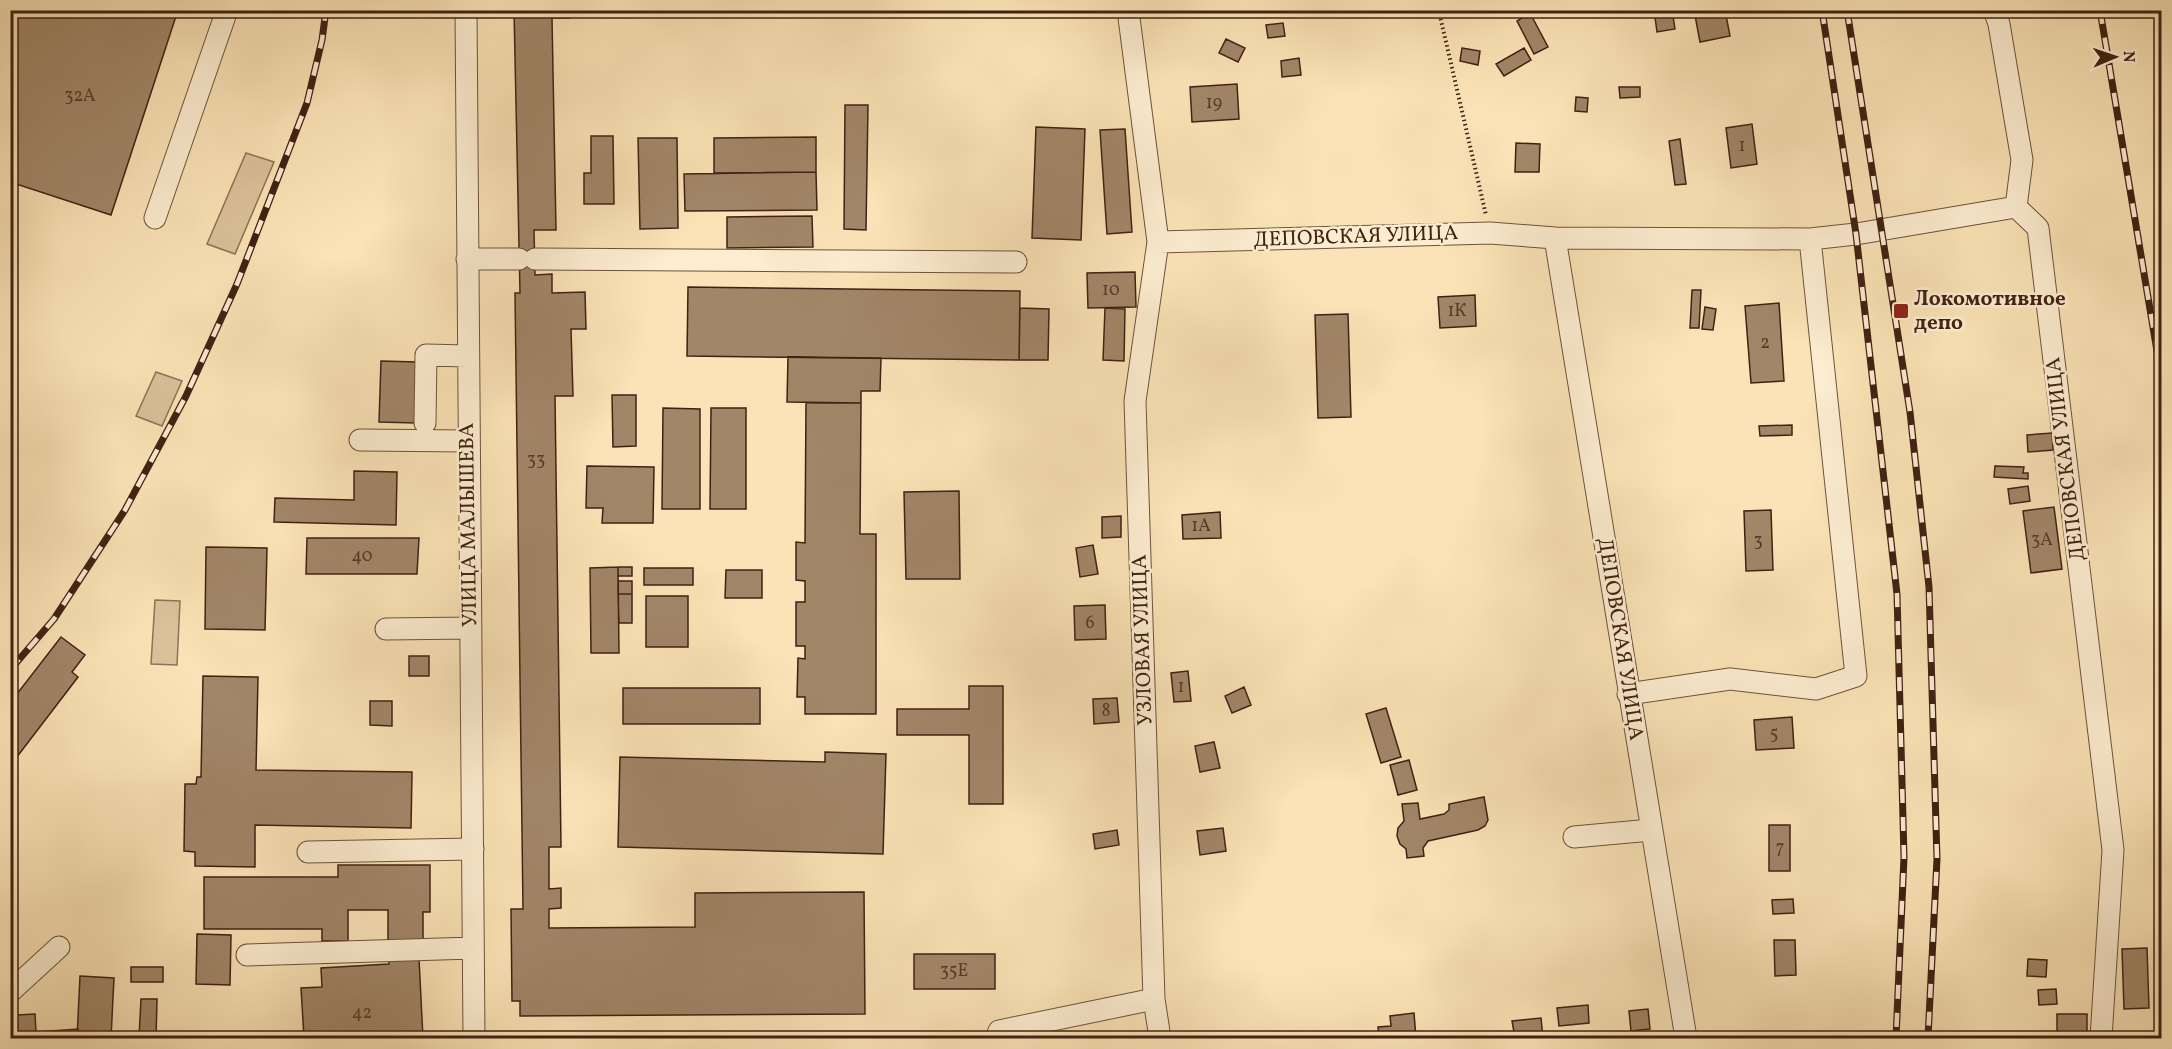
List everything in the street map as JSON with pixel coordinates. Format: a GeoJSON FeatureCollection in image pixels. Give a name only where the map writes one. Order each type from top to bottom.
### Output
{"type":"FeatureCollection","features":[{"type":"Feature","properties":{"kind":"street"},"geometry":{"type":"LineString","coordinates":[[155,218],[227,10]]}},
{"type":"Feature","properties":{"kind":"street","name":"УЛИЦА МАЛЫШЕВА"},"geometry":{"type":"LineString","coordinates":[[466,10],[474,1038]]}},
{"type":"Feature","properties":{"kind":"street","name":"УЗЛОВАЯ УЛИЦА"},"geometry":{"type":"LineString","coordinates":[[1128,10],[1158,242],[1135,402],[1154,999],[1160,1038]]}},
{"type":"Feature","properties":{"kind":"street"},"geometry":{"type":"LineString","coordinates":[[1994,10],[1999,24],[2022,160],[2016,207]]}},
{"type":"Feature","properties":{"kind":"street","name":"ДЕПОВСКАЯ УЛИЦА"},"geometry":{"type":"LineString","coordinates":[[1158,242],[1490,233],[1555,238],[1810,239],[1874,232],[2016,207],[2038,228],[2113,850],[2101,1038]]}},
{"type":"Feature","properties":{"kind":"street","name":"ДЕПОВСКАЯ УЛИЦА"},"geometry":{"type":"LineString","coordinates":[[1555,238],[1686,1038]]}},
{"type":"Feature","properties":{"kind":"street"},"geometry":{"type":"LineString","coordinates":[[1628,694],[1730,679],[1816,689],[1856,676],[1810,239]]}},
{"type":"Feature","properties":{"kind":"street"},"geometry":{"type":"LineString","coordinates":[[467,259],[1016,262]]}},
{"type":"Feature","properties":{"kind":"street"},"geometry":{"type":"LineString","coordinates":[[425,423],[426,355],[467,356]]}},
{"type":"Feature","properties":{"kind":"street"},"geometry":{"type":"LineString","coordinates":[[360,440],[468,441]]}},
{"type":"Feature","properties":{"kind":"street"},"geometry":{"type":"LineString","coordinates":[[386,629],[470,628]]}},
{"type":"Feature","properties":{"kind":"street"},"geometry":{"type":"LineString","coordinates":[[1574,837],[1651,830]]}},
{"type":"Feature","properties":{"kind":"street"},"geometry":{"type":"LineString","coordinates":[[308,852],[472,849]]}},
{"type":"Feature","properties":{"kind":"street"},"geometry":{"type":"LineString","coordinates":[[10,992],[59,947]]}},
{"type":"Feature","properties":{"kind":"street"},"geometry":{"type":"LineString","coordinates":[[247,955],[473,948]]}},
{"type":"Feature","properties":{"kind":"street"},"geometry":{"type":"LineString","coordinates":[[996,1038],[999,1031],[1154,999]]}},
{"type":"Feature","properties":{"kind":"path"},"geometry":{"type":"LineString","coordinates":[[1441,10],[1440,16],[1490,233]]}},
{"type":"Feature","properties":{"kind":"shaded area"},"geometry":{"type":"Polygon","coordinates":[[[246,153],[274,162],[235,254],[207,244],[246,153]]]}},
{"type":"Feature","properties":{"kind":"shaded area"},"geometry":{"type":"Polygon","coordinates":[[[156,372],[182,381],[162,426],[136,416],[156,372]]]}},
{"type":"Feature","properties":{"kind":"shaded area"},"geometry":{"type":"Polygon","coordinates":[[[155,600],[180,601],[177,665],[151,664],[155,600]]]}},
{"type":"Feature","properties":{"kind":"building"},"geometry":{"type":"Polygon","coordinates":[[[10,10],[178,10],[111,215],[10,182],[10,10]]]}},
{"type":"Feature","properties":{"kind":"building"},"geometry":{"type":"Polygon","coordinates":[[[514,10],[570,10],[570,18],[552,18],[556,230],[534,230],[535,275],[552,274],[552,293],[585,292],[586,329],[571,329],[573,396],[555,396],[561,847],[549,847],[549,889],[561,888],[561,908],[549,909],[549,928],[695,927],[695,893],[864,892],[865,1014],[520,1016],[520,1001],[512,1001],[511,909],[523,909],[515,293],[520,293],[514,10]]]}},
{"type":"Feature","properties":{"kind":"building"},"geometry":{"type":"Polygon","coordinates":[[[1654,10],[1672,10],[1675,29],[1657,32],[1654,10]]]}},
{"type":"Feature","properties":{"kind":"building"},"geometry":{"type":"Polygon","coordinates":[[[1694,10],[1725,10],[1730,36],[1700,42],[1694,10]]]}},
{"type":"Feature","properties":{"kind":"building"},"geometry":{"type":"Polygon","coordinates":[[[1530,13],[1548,47],[1534,54],[1517,21],[1530,13]]]}},
{"type":"Feature","properties":{"kind":"building"},"geometry":{"type":"Polygon","coordinates":[[[1283,23],[1285,36],[1268,38],[1266,25],[1283,23]]]}},
{"type":"Feature","properties":{"kind":"building"},"geometry":{"type":"Polygon","coordinates":[[[1226,39],[1245,48],[1238,62],[1219,53],[1226,39]]]}},
{"type":"Feature","properties":{"kind":"building"},"geometry":{"type":"Polygon","coordinates":[[[1462,48],[1480,51],[1478,65],[1460,61],[1462,48]]]}},
{"type":"Feature","properties":{"kind":"building"},"geometry":{"type":"Polygon","coordinates":[[[1524,48],[1531,60],[1504,76],[1496,64],[1524,48]]]}},
{"type":"Feature","properties":{"kind":"building"},"geometry":{"type":"Polygon","coordinates":[[[1299,58],[1301,75],[1282,77],[1281,61],[1299,58]]]}},
{"type":"Feature","properties":{"kind":"building"},"geometry":{"type":"Polygon","coordinates":[[[1237,84],[1239,119],[1192,122],[1190,87],[1237,84]]]}},
{"type":"Feature","properties":{"kind":"building"},"geometry":{"type":"Polygon","coordinates":[[[1619,87],[1640,87],[1640,97],[1620,98],[1619,87]]]}},
{"type":"Feature","properties":{"kind":"building"},"geometry":{"type":"Polygon","coordinates":[[[1576,97],[1588,98],[1587,112],[1575,111],[1576,97]]]}},
{"type":"Feature","properties":{"kind":"building"},"geometry":{"type":"Polygon","coordinates":[[[845,105],[868,105],[866,230],[844,229],[845,105]]]}},
{"type":"Feature","properties":{"kind":"building"},"geometry":{"type":"Polygon","coordinates":[[[1752,124],[1757,164],[1731,168],[1726,128],[1752,124]]]}},
{"type":"Feature","properties":{"kind":"building"},"geometry":{"type":"Polygon","coordinates":[[[1036,127],[1085,129],[1081,240],[1032,238],[1036,127]]]}},
{"type":"Feature","properties":{"kind":"building"},"geometry":{"type":"Polygon","coordinates":[[[1125,129],[1132,232],[1107,234],[1100,130],[1125,129]]]}},
{"type":"Feature","properties":{"kind":"building"},"geometry":{"type":"Polygon","coordinates":[[[591,136],[613,136],[614,204],[584,204],[584,173],[591,173],[591,136]]]}},
{"type":"Feature","properties":{"kind":"building"},"geometry":{"type":"Polygon","coordinates":[[[816,137],[816,172],[714,173],[714,138],[816,137]]]}},
{"type":"Feature","properties":{"kind":"building"},"geometry":{"type":"Polygon","coordinates":[[[638,138],[677,138],[678,228],[640,229],[638,138]]]}},
{"type":"Feature","properties":{"kind":"building"},"geometry":{"type":"Polygon","coordinates":[[[1680,139],[1686,184],[1675,185],[1669,141],[1680,139]]]}},
{"type":"Feature","properties":{"kind":"building"},"geometry":{"type":"Polygon","coordinates":[[[1516,143],[1540,144],[1539,172],[1515,172],[1516,143]]]}},
{"type":"Feature","properties":{"kind":"building"},"geometry":{"type":"Polygon","coordinates":[[[816,172],[817,210],[685,211],[684,174],[816,172]]]}},
{"type":"Feature","properties":{"kind":"building"},"geometry":{"type":"Polygon","coordinates":[[[812,216],[813,247],[727,248],[727,217],[812,216]]]}},
{"type":"Feature","properties":{"kind":"building"},"geometry":{"type":"Polygon","coordinates":[[[1135,272],[1136,307],[1088,308],[1087,273],[1135,272]]]}},
{"type":"Feature","properties":{"kind":"building"},"geometry":{"type":"Polygon","coordinates":[[[688,287],[1020,291],[1019,360],[687,356],[688,287]]]}},
{"type":"Feature","properties":{"kind":"building"},"geometry":{"type":"Polygon","coordinates":[[[1692,290],[1701,290],[1699,328],[1690,328],[1692,290]]]}},
{"type":"Feature","properties":{"kind":"building"},"geometry":{"type":"Polygon","coordinates":[[[1475,295],[1476,326],[1440,328],[1438,297],[1475,295]]]}},
{"type":"Feature","properties":{"kind":"building"},"geometry":{"type":"Polygon","coordinates":[[[1779,303],[1784,381],[1751,383],[1745,306],[1779,303]]]}},
{"type":"Feature","properties":{"kind":"building"},"geometry":{"type":"Polygon","coordinates":[[[1705,307],[1716,309],[1713,330],[1702,329],[1705,307]]]}},
{"type":"Feature","properties":{"kind":"building"},"geometry":{"type":"Polygon","coordinates":[[[1020,308],[1049,309],[1048,360],[1019,360],[1020,308]]]}},
{"type":"Feature","properties":{"kind":"building"},"geometry":{"type":"Polygon","coordinates":[[[1105,308],[1125,309],[1124,361],[1103,360],[1105,308]]]}},
{"type":"Feature","properties":{"kind":"building"},"geometry":{"type":"Polygon","coordinates":[[[1348,314],[1351,417],[1318,418],[1315,315],[1348,314]]]}},
{"type":"Feature","properties":{"kind":"building"},"geometry":{"type":"Polygon","coordinates":[[[788,357],[881,358],[880,391],[861,391],[861,403],[787,402],[788,357]]]}},
{"type":"Feature","properties":{"kind":"building"},"geometry":{"type":"Polygon","coordinates":[[[381,361],[417,362],[416,423],[379,422],[381,361]]]}},
{"type":"Feature","properties":{"kind":"building"},"geometry":{"type":"Polygon","coordinates":[[[612,395],[636,395],[636,446],[613,447],[612,395]]]}},
{"type":"Feature","properties":{"kind":"building"},"geometry":{"type":"Polygon","coordinates":[[[806,403],[861,403],[860,534],[876,534],[876,714],[805,714],[805,697],[797,697],[798,658],[805,659],[805,646],[796,646],[796,602],[805,602],[805,581],[796,580],[796,542],[805,543],[806,403]]]}},
{"type":"Feature","properties":{"kind":"building"},"geometry":{"type":"Polygon","coordinates":[[[663,408],[700,409],[700,509],[662,509],[663,408]]]}},
{"type":"Feature","properties":{"kind":"building"},"geometry":{"type":"Polygon","coordinates":[[[711,408],[746,408],[746,509],[710,509],[711,408]]]}},
{"type":"Feature","properties":{"kind":"building"},"geometry":{"type":"Polygon","coordinates":[[[1792,425],[1792,435],[1760,436],[1759,426],[1792,425]]]}},
{"type":"Feature","properties":{"kind":"building"},"geometry":{"type":"Polygon","coordinates":[[[2052,433],[2053,450],[2028,452],[2027,435],[2052,433]]]}},
{"type":"Feature","properties":{"kind":"building"},"geometry":{"type":"Polygon","coordinates":[[[587,466],[654,467],[653,523],[602,523],[603,508],[586,508],[587,466]]]}},
{"type":"Feature","properties":{"kind":"building"},"geometry":{"type":"Polygon","coordinates":[[[1995,466],[2024,467],[2023,473],[2028,473],[2028,479],[1994,477],[1995,466]]]}},
{"type":"Feature","properties":{"kind":"building"},"geometry":{"type":"Polygon","coordinates":[[[354,471],[397,472],[396,525],[274,522],[275,498],[354,500],[354,471]]]}},
{"type":"Feature","properties":{"kind":"building"},"geometry":{"type":"Polygon","coordinates":[[[2028,486],[2030,501],[2010,504],[2008,489],[2028,486]]]}},
{"type":"Feature","properties":{"kind":"building"},"geometry":{"type":"Polygon","coordinates":[[[959,491],[960,579],[906,579],[904,492],[959,491]]]}},
{"type":"Feature","properties":{"kind":"building"},"geometry":{"type":"Polygon","coordinates":[[[2054,507],[2062,569],[2031,573],[2023,511],[2054,507]]]}},
{"type":"Feature","properties":{"kind":"building"},"geometry":{"type":"Polygon","coordinates":[[[1771,510],[1773,570],[1746,571],[1744,511],[1771,510]]]}},
{"type":"Feature","properties":{"kind":"building"},"geometry":{"type":"Polygon","coordinates":[[[1220,512],[1221,538],[1183,539],[1182,515],[1220,512]]]}},
{"type":"Feature","properties":{"kind":"building"},"geometry":{"type":"Polygon","coordinates":[[[1121,516],[1121,537],[1102,538],[1102,517],[1121,516]]]}},
{"type":"Feature","properties":{"kind":"building"},"geometry":{"type":"Polygon","coordinates":[[[307,538],[419,538],[417,574],[306,574],[307,538]]]}},
{"type":"Feature","properties":{"kind":"building"},"geometry":{"type":"Polygon","coordinates":[[[1093,545],[1098,574],[1080,577],[1076,548],[1093,545]]]}},
{"type":"Feature","properties":{"kind":"building"},"geometry":{"type":"Polygon","coordinates":[[[206,547],[267,548],[265,630],[205,629],[206,547]]]}},
{"type":"Feature","properties":{"kind":"building"},"geometry":{"type":"Polygon","coordinates":[[[618,567],[632,567],[632,576],[618,576],[618,567]]]}},
{"type":"Feature","properties":{"kind":"building"},"geometry":{"type":"Polygon","coordinates":[[[618,567],[619,653],[591,653],[590,568],[618,567]]]}},
{"type":"Feature","properties":{"kind":"building"},"geometry":{"type":"Polygon","coordinates":[[[644,568],[693,568],[693,585],[644,585],[644,568]]]}},
{"type":"Feature","properties":{"kind":"building"},"geometry":{"type":"Polygon","coordinates":[[[726,570],[762,570],[762,598],[725,598],[726,570]]]}},
{"type":"Feature","properties":{"kind":"building"},"geometry":{"type":"Polygon","coordinates":[[[618,581],[632,581],[632,594],[618,594],[618,581]]]}},
{"type":"Feature","properties":{"kind":"building"},"geometry":{"type":"Polygon","coordinates":[[[618,594],[632,594],[632,623],[619,623],[618,594]]]}},
{"type":"Feature","properties":{"kind":"building"},"geometry":{"type":"Polygon","coordinates":[[[646,596],[688,596],[688,647],[646,647],[646,596]]]}},
{"type":"Feature","properties":{"kind":"building"},"geometry":{"type":"Polygon","coordinates":[[[1105,605],[1106,639],[1075,640],[1074,606],[1105,605]]]}},
{"type":"Feature","properties":{"kind":"building"},"geometry":{"type":"Polygon","coordinates":[[[61,637],[85,655],[72,672],[78,677],[10,766],[10,703],[61,637]]]}},
{"type":"Feature","properties":{"kind":"building"},"geometry":{"type":"Polygon","coordinates":[[[409,656],[429,656],[429,676],[409,676],[409,656]]]}},
{"type":"Feature","properties":{"kind":"building"},"geometry":{"type":"Polygon","coordinates":[[[1188,671],[1191,701],[1174,702],[1171,673],[1188,671]]]}},
{"type":"Feature","properties":{"kind":"building"},"geometry":{"type":"Polygon","coordinates":[[[203,676],[258,677],[256,770],[412,772],[411,828],[255,825],[255,867],[195,866],[195,852],[184,851],[185,784],[196,784],[197,777],[201,777],[203,676]]]}},
{"type":"Feature","properties":{"kind":"building"},"geometry":{"type":"Polygon","coordinates":[[[969,686],[1003,686],[1003,804],[969,804],[969,735],[897,735],[897,709],[969,709],[969,686]]]}},
{"type":"Feature","properties":{"kind":"building"},"geometry":{"type":"Polygon","coordinates":[[[1244,687],[1251,705],[1232,713],[1225,696],[1244,687]]]}},
{"type":"Feature","properties":{"kind":"building"},"geometry":{"type":"Polygon","coordinates":[[[623,688],[760,688],[760,724],[623,724],[623,688]]]}},
{"type":"Feature","properties":{"kind":"building"},"geometry":{"type":"Polygon","coordinates":[[[1117,698],[1119,722],[1094,724],[1093,699],[1117,698]]]}},
{"type":"Feature","properties":{"kind":"building"},"geometry":{"type":"Polygon","coordinates":[[[370,701],[392,701],[392,726],[370,725],[370,701]]]}},
{"type":"Feature","properties":{"kind":"building"},"geometry":{"type":"Polygon","coordinates":[[[1386,708],[1401,757],[1381,763],[1366,714],[1386,708]]]}},
{"type":"Feature","properties":{"kind":"building"},"geometry":{"type":"Polygon","coordinates":[[[1792,717],[1794,748],[1756,750],[1754,720],[1792,717]]]}},
{"type":"Feature","properties":{"kind":"building"},"geometry":{"type":"Polygon","coordinates":[[[1214,742],[1220,768],[1200,772],[1195,746],[1214,742]]]}},
{"type":"Feature","properties":{"kind":"building"},"geometry":{"type":"Polygon","coordinates":[[[825,752],[886,754],[883,854],[618,847],[620,757],[825,762],[825,752]]]}},
{"type":"Feature","properties":{"kind":"building"},"geometry":{"type":"Polygon","coordinates":[[[1409,760],[1417,790],[1398,795],[1390,765],[1409,760]]]}},
{"type":"Feature","properties":{"kind":"building"},"geometry":{"type":"Polygon","coordinates":[[[1484,797],[1488,820],[1485,826],[1478,830],[1428,841],[1423,848],[1424,856],[1407,858],[1406,849],[1400,844],[1397,836],[1398,828],[1404,821],[1402,804],[1418,803],[1420,819],[1444,814],[1449,810],[1449,804],[1484,797]]]}},
{"type":"Feature","properties":{"kind":"building"},"geometry":{"type":"Polygon","coordinates":[[[1769,825],[1790,825],[1790,871],[1769,871],[1769,825]]]}},
{"type":"Feature","properties":{"kind":"building"},"geometry":{"type":"Polygon","coordinates":[[[1223,828],[1226,851],[1200,855],[1197,831],[1223,828]]]}},
{"type":"Feature","properties":{"kind":"building"},"geometry":{"type":"Polygon","coordinates":[[[1117,830],[1119,845],[1095,849],[1093,834],[1117,830]]]}},
{"type":"Feature","properties":{"kind":"building"},"geometry":{"type":"Polygon","coordinates":[[[338,865],[430,865],[430,912],[423,912],[423,940],[388,940],[388,910],[348,910],[348,941],[322,941],[322,929],[204,929],[204,877],[338,877],[338,865]]]}},
{"type":"Feature","properties":{"kind":"building"},"geometry":{"type":"Polygon","coordinates":[[[1793,899],[1794,913],[1773,914],[1772,900],[1793,899]]]}},
{"type":"Feature","properties":{"kind":"building"},"geometry":{"type":"Polygon","coordinates":[[[197,934],[231,935],[230,985],[196,984],[197,934]]]}},
{"type":"Feature","properties":{"kind":"building"},"geometry":{"type":"Polygon","coordinates":[[[1774,940],[1795,940],[1796,975],[1775,976],[1774,940]]]}},
{"type":"Feature","properties":{"kind":"building"},"geometry":{"type":"Polygon","coordinates":[[[2147,948],[2149,1008],[2124,1009],[2122,949],[2147,948]]]}},
{"type":"Feature","properties":{"kind":"building"},"geometry":{"type":"Polygon","coordinates":[[[914,954],[995,954],[995,989],[914,989],[914,954]]]}},
{"type":"Feature","properties":{"kind":"building"},"geometry":{"type":"Polygon","coordinates":[[[419,959],[423,1038],[304,1038],[301,988],[322,987],[321,968],[389,964],[389,961],[419,959]]]}},
{"type":"Feature","properties":{"kind":"building"},"geometry":{"type":"Polygon","coordinates":[[[2028,959],[2047,960],[2046,977],[2027,976],[2028,959]]]}},
{"type":"Feature","properties":{"kind":"building"},"geometry":{"type":"Polygon","coordinates":[[[131,967],[163,967],[163,982],[131,982],[131,967]]]}},
{"type":"Feature","properties":{"kind":"building"},"geometry":{"type":"Polygon","coordinates":[[[80,976],[114,978],[111,1038],[77,1038],[80,976]]]}},
{"type":"Feature","properties":{"kind":"building"},"geometry":{"type":"Polygon","coordinates":[[[2056,989],[2057,1004],[2039,1005],[2038,990],[2056,989]]]}},
{"type":"Feature","properties":{"kind":"building"},"geometry":{"type":"Polygon","coordinates":[[[141,999],[157,999],[156,1038],[139,1038],[141,999]]]}},
{"type":"Feature","properties":{"kind":"building"},"geometry":{"type":"Polygon","coordinates":[[[1588,1005],[1589,1023],[1559,1026],[1557,1008],[1588,1005]]]}},
{"type":"Feature","properties":{"kind":"building"},"geometry":{"type":"Polygon","coordinates":[[[1648,1009],[1650,1029],[1631,1031],[1629,1011],[1648,1009]]]}},
{"type":"Feature","properties":{"kind":"building"},"geometry":{"type":"Polygon","coordinates":[[[1414,1013],[1416,1038],[1379,1038],[1378,1027],[1391,1026],[1390,1016],[1414,1013]]]}},
{"type":"Feature","properties":{"kind":"building"},"geometry":{"type":"Polygon","coordinates":[[[35,1014],[36,1032],[78,1029],[77,1038],[18,1038],[17,1015],[35,1014]]]}},
{"type":"Feature","properties":{"kind":"building"},"geometry":{"type":"Polygon","coordinates":[[[2057,1014],[2087,1014],[2087,1038],[2057,1038],[2057,1014]]]}},
{"type":"Feature","properties":{"kind":"building"},"geometry":{"type":"Polygon","coordinates":[[[1541,1018],[1543,1038],[1515,1038],[1512,1021],[1541,1018]]]}},
{"type":"Feature","properties":{"kind":"building"},"geometry":{"type":"Polygon","coordinates":[[[1316,1032],[1317,1038],[1293,1038],[1292,1036],[1316,1032]]]}},
{"type":"Feature","properties":{"kind":"building"},"geometry":{"type":"Polygon","coordinates":[[[1772,1032],[1793,1032],[1793,1038],[1772,1038],[1772,1032]]]}},
{"type":"Feature","properties":{"kind":"building"},"geometry":{"type":"Polygon","coordinates":[[[561,1034],[561,1038],[547,1038],[547,1035],[561,1034]]]}},
{"type":"Feature","properties":{"kind":"building"},"geometry":{"type":"Polygon","coordinates":[[[649,1034],[649,1038],[608,1038],[608,1035],[649,1034]]]}},
{"type":"Feature","properties":{"kind":"railway"},"geometry":{"type":"LineString","coordinates":[[10,670],[54,619],[125,510],[186,396],[237,284],[307,103],[322,40],[326,10]]}},
{"type":"Feature","properties":{"kind":"railway"},"geometry":{"type":"LineString","coordinates":[[1822,10],[1856,234],[1897,594],[1904,857],[1896,1038]]}},
{"type":"Feature","properties":{"kind":"railway"},"geometry":{"type":"LineString","coordinates":[[1847,10],[1910,412],[1929,587],[1937,859],[1928,1038]]}},
{"type":"Feature","properties":{"kind":"railway"},"geometry":{"type":"LineString","coordinates":[[2100,10],[2162,381]]}},
{"type":"Feature","properties":{"kind":"place","name":"Локомотивное депо"},"geometry":{"type":"Point","coordinates":[1901,311]}}]}
